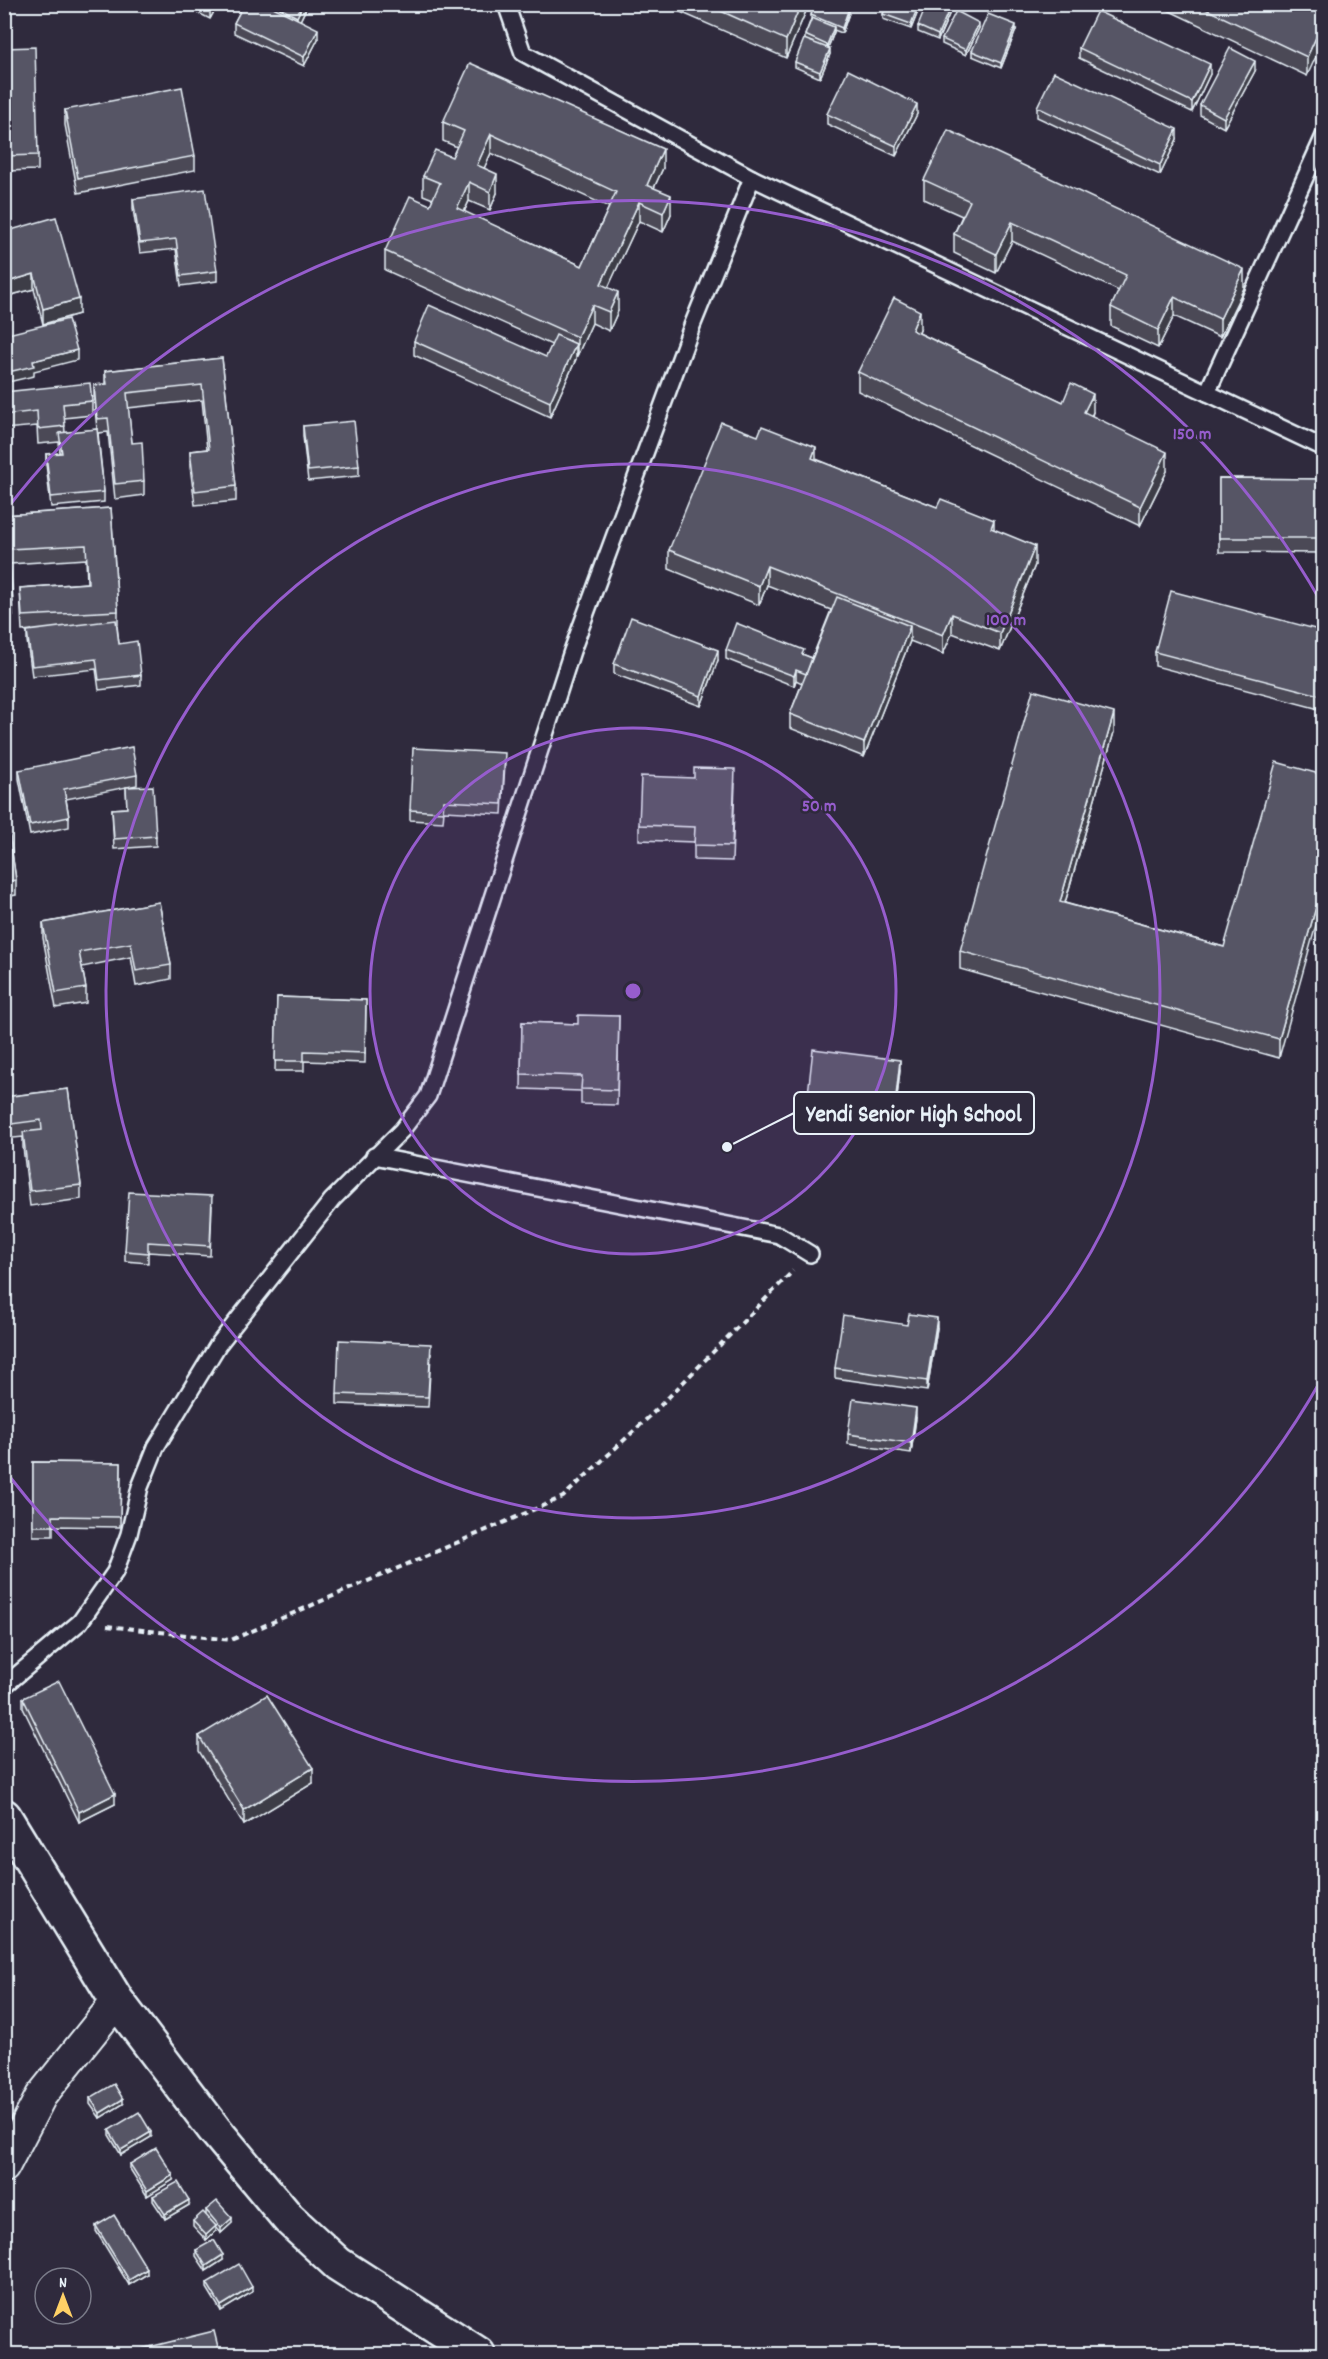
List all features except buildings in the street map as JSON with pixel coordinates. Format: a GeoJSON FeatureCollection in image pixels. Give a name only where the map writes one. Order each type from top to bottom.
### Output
{"type":"FeatureCollection","features":[{"type":"Feature","properties":{"kind":"street"},"geometry":{"type":"LineString","coordinates":[[4,1816],[117,2001],[214,2128],[288,2218],[338,2264],[478,2355]]}},
{"type":"Feature","properties":{"kind":"street"},"geometry":{"type":"LineString","coordinates":[[4,2167],[41,2096],[117,2001]]}},
{"type":"Feature","properties":{"kind":"lane"},"geometry":{"type":"LineString","coordinates":[[506,4],[522,53],[752,178],[1323,448]]}},
{"type":"Feature","properties":{"kind":"lane"},"geometry":{"type":"LineString","coordinates":[[1207,393],[1323,136]]}},
{"type":"Feature","properties":{"kind":"lane"},"geometry":{"type":"LineString","coordinates":[[4,1686],[80,1622],[115,1572],[129,1534],[140,1487],[156,1447],[218,1344],[332,1200],[402,1130],[428,1096],[572,651],[692,326],[752,178]]}},
{"type":"Feature","properties":{"kind":"lane"},"geometry":{"type":"LineString","coordinates":[[374,1156],[779,1235],[810,1254]]}},
{"type":"Feature","properties":{"kind":"path"},"geometry":{"type":"LineString","coordinates":[[80,1622],[231,1640],[563,1497],[650,1416],[810,1254]]}},
{"type":"Feature","properties":{"kind":"place","name":"Yendi Senior High School"},"geometry":{"type":"Point","coordinates":[727,1147]}}]}
